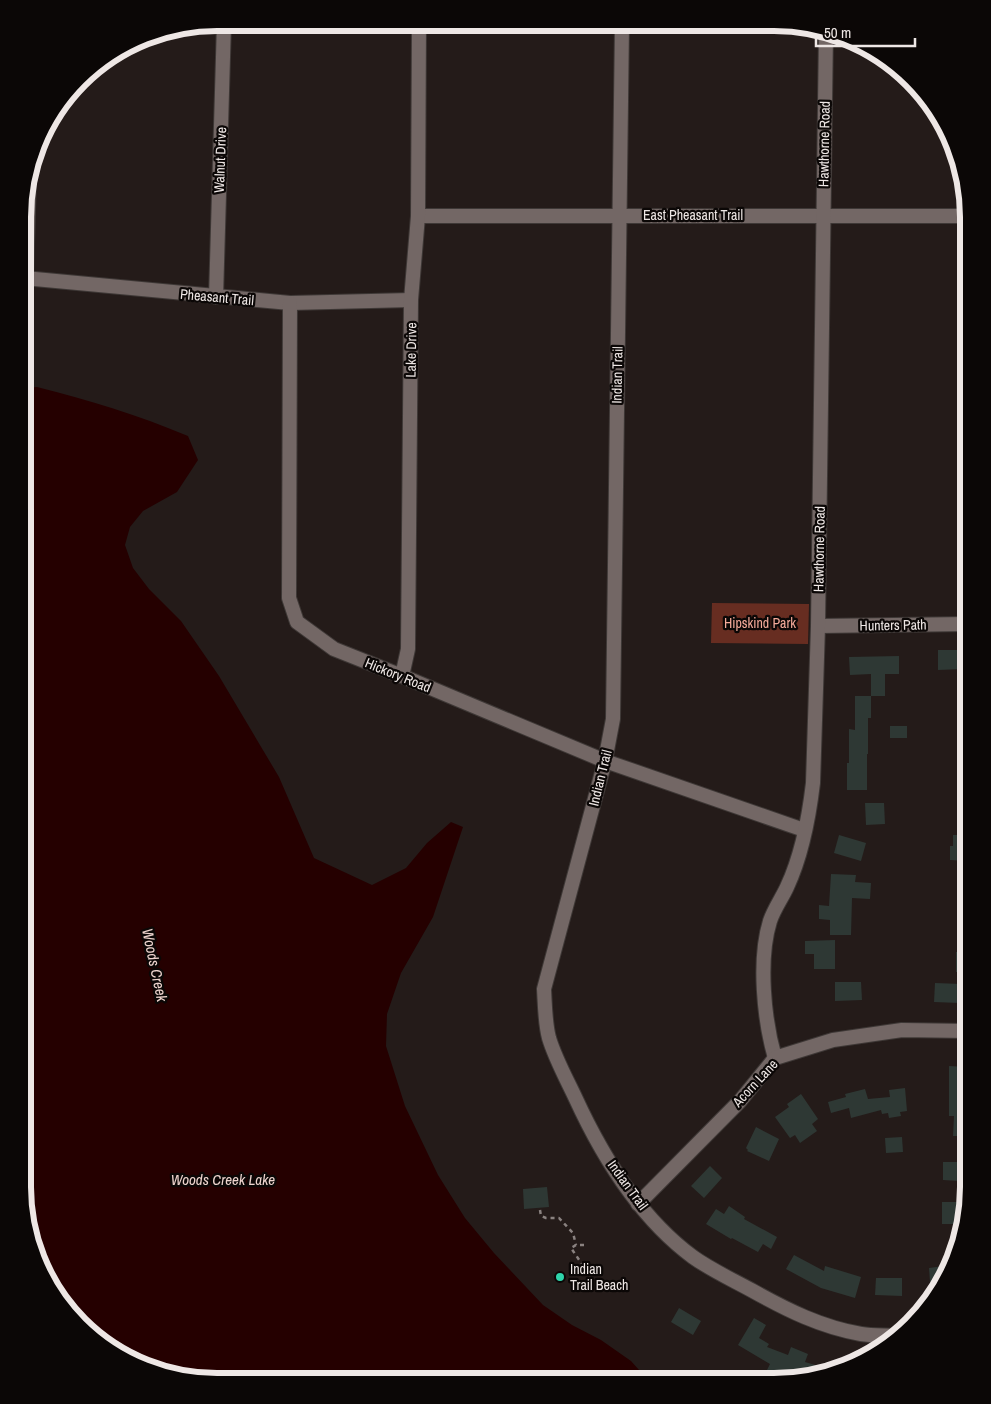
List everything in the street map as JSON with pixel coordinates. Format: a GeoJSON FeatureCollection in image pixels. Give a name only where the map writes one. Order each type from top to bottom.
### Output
{"type":"FeatureCollection","features":[{"type":"Feature","properties":{"kind":"street","name":"Walnut Drive"},"geometry":{"type":"LineString","coordinates":[[216,297],[224,31]]}},
{"type":"Feature","properties":{"kind":"street","name":"Lake Drive"},"geometry":{"type":"LineString","coordinates":[[402,676],[408,650],[411,300],[418,216],[419,31]]}},
{"type":"Feature","properties":{"kind":"street","name":"Indian Trail"},"geometry":{"type":"LineString","coordinates":[[622,31],[613,719],[605,762],[544,990],[545,1013],[550,1039],[582,1114],[638,1204],[694,1258],[782,1307],[821,1325],[862,1334],[885,1335]]}},
{"type":"Feature","properties":{"kind":"street","name":"Hawthorne Road"},"geometry":{"type":"LineString","coordinates":[[775,1058],[769,1036],[764,992],[765,949],[770,921],[788,886],[804,830],[813,782],[818,626],[826,39]]}},
{"type":"Feature","properties":{"kind":"street","name":"East Pheasant Trail"},"geometry":{"type":"LineString","coordinates":[[418,216],[960,216]]}},
{"type":"Feature","properties":{"kind":"street","name":"Pheasant Trail"},"geometry":{"type":"LineString","coordinates":[[31,279],[290,303],[411,300]]}},
{"type":"Feature","properties":{"kind":"street","name":"Hickory Road"},"geometry":{"type":"LineString","coordinates":[[290,303],[289,598],[297,622],[334,650],[402,676],[605,762],[804,830]]}},
{"type":"Feature","properties":{"kind":"street","name":"Hunters Path"},"geometry":{"type":"LineString","coordinates":[[818,626],[960,624]]}},
{"type":"Feature","properties":{"kind":"street","name":"Acorn Lane"},"geometry":{"type":"LineString","coordinates":[[638,1204],[740,1101],[775,1058],[833,1040],[902,1030],[960,1031]]}},
{"type":"Feature","properties":{"kind":"path"},"geometry":{"type":"LineString","coordinates":[[540,1210],[541,1216],[559,1218],[573,1233],[576,1245]]}},
{"type":"Feature","properties":{"kind":"path"},"geometry":{"type":"LineString","coordinates":[[584,1245],[576,1245],[571,1248],[584,1267]]}},
{"type":"Feature","properties":{"kind":"green space","name":"Hipskind Park"},"geometry":{"type":"Polygon","coordinates":[[[712,603],[809,604],[808,644],[711,643],[712,603]]]}},
{"type":"Feature","properties":{"kind":"water","name":"Woods Creek Lake"},"geometry":{"type":"Polygon","coordinates":[[[31,387],[37,387],[113,408],[188,436],[198,460],[177,492],[143,511],[130,527],[125,545],[133,568],[149,589],[181,621],[219,676],[279,777],[314,858],[372,885],[406,868],[427,843],[451,822],[463,827],[433,917],[401,973],[387,1014],[386,1046],[405,1106],[438,1175],[465,1218],[494,1253],[543,1305],[572,1325],[601,1340],[631,1361],[642,1373],[217,1373],[193,1371],[157,1363],[124,1348],[95,1327],[77,1309],[56,1280],[41,1247],[33,1211],[31,1187],[31,387]]]}},
{"type":"Feature","properties":{"kind":"building"},"geometry":{"type":"Polygon","coordinates":[[[938,650],[960,650],[960,669],[938,670],[938,650]]]}},
{"type":"Feature","properties":{"kind":"building"},"geometry":{"type":"Polygon","coordinates":[[[899,656],[899,674],[885,674],[885,696],[871,696],[871,674],[850,675],[849,657],[899,656]]]}},
{"type":"Feature","properties":{"kind":"building"},"geometry":{"type":"Polygon","coordinates":[[[855,696],[871,696],[871,718],[868,718],[867,790],[847,790],[849,729],[855,730],[855,696]]]}},
{"type":"Feature","properties":{"kind":"building"},"geometry":{"type":"Polygon","coordinates":[[[890,726],[907,726],[907,738],[890,738],[890,726]]]}},
{"type":"Feature","properties":{"kind":"building"},"geometry":{"type":"Polygon","coordinates":[[[957,758],[960,758],[960,774],[957,774],[957,758]]]}},
{"type":"Feature","properties":{"kind":"building"},"geometry":{"type":"Polygon","coordinates":[[[865,803],[884,803],[885,824],[866,825],[865,803]]]}},
{"type":"Feature","properties":{"kind":"building"},"geometry":{"type":"Polygon","coordinates":[[[839,835],[866,843],[861,861],[834,853],[839,835]]]}},
{"type":"Feature","properties":{"kind":"building"},"geometry":{"type":"Polygon","coordinates":[[[953,835],[960,835],[960,861],[950,860],[950,846],[953,846],[953,835]]]}},
{"type":"Feature","properties":{"kind":"building"},"geometry":{"type":"Polygon","coordinates":[[[831,874],[856,875],[855,882],[871,883],[870,899],[852,898],[851,935],[830,935],[830,920],[819,919],[819,905],[829,906],[831,874]]]}},
{"type":"Feature","properties":{"kind":"building"},"geometry":{"type":"Polygon","coordinates":[[[835,940],[835,969],[814,969],[814,954],[805,954],[805,941],[835,940]]]}},
{"type":"Feature","properties":{"kind":"building"},"geometry":{"type":"Polygon","coordinates":[[[956,952],[960,952],[960,972],[956,972],[956,952]]]}},
{"type":"Feature","properties":{"kind":"building"},"geometry":{"type":"Polygon","coordinates":[[[835,982],[861,982],[862,1000],[835,1001],[835,982]]]}},
{"type":"Feature","properties":{"kind":"building"},"geometry":{"type":"Polygon","coordinates":[[[935,983],[960,984],[960,1003],[934,1002],[935,983]]]}},
{"type":"Feature","properties":{"kind":"building"},"geometry":{"type":"Polygon","coordinates":[[[949,1066],[960,1067],[960,1155],[958,1155],[958,1136],[953,1136],[954,1116],[949,1116],[949,1066]]]}},
{"type":"Feature","properties":{"kind":"building"},"geometry":{"type":"Polygon","coordinates":[[[905,1088],[907,1111],[900,1112],[901,1116],[889,1118],[888,1113],[882,1114],[881,1110],[851,1118],[849,1108],[831,1113],[828,1102],[846,1097],[845,1094],[865,1089],[868,1099],[890,1097],[889,1090],[905,1088]]]}},
{"type":"Feature","properties":{"kind":"building"},"geometry":{"type":"Polygon","coordinates":[[[801,1094],[818,1119],[812,1124],[817,1131],[800,1143],[795,1135],[790,1138],[775,1117],[789,1107],[787,1104],[801,1094]]]}},
{"type":"Feature","properties":{"kind":"building"},"geometry":{"type":"Polygon","coordinates":[[[756,1127],[779,1139],[769,1161],[747,1151],[746,1148],[756,1127]]]}},
{"type":"Feature","properties":{"kind":"building"},"geometry":{"type":"Polygon","coordinates":[[[902,1137],[903,1152],[886,1153],[885,1138],[902,1137]]]}},
{"type":"Feature","properties":{"kind":"building"},"geometry":{"type":"Polygon","coordinates":[[[943,1162],[959,1162],[959,1181],[943,1180],[943,1162]]]}},
{"type":"Feature","properties":{"kind":"building"},"geometry":{"type":"Polygon","coordinates":[[[710,1166],[722,1178],[704,1198],[691,1186],[710,1166]]]}},
{"type":"Feature","properties":{"kind":"building"},"geometry":{"type":"Polygon","coordinates":[[[547,1187],[549,1207],[524,1209],[523,1189],[547,1187]]]}},
{"type":"Feature","properties":{"kind":"building"},"geometry":{"type":"Polygon","coordinates":[[[942,1202],[959,1202],[956,1224],[942,1224],[942,1202]]]}},
{"type":"Feature","properties":{"kind":"building"},"geometry":{"type":"Polygon","coordinates":[[[729,1206],[745,1217],[744,1219],[777,1237],[771,1249],[763,1244],[758,1252],[706,1224],[716,1209],[724,1214],[729,1206]]]}},
{"type":"Feature","properties":{"kind":"building"},"geometry":{"type":"Polygon","coordinates":[[[794,1255],[824,1271],[825,1266],[861,1277],[855,1298],[821,1288],[786,1269],[794,1255]]]}},
{"type":"Feature","properties":{"kind":"building"},"geometry":{"type":"Polygon","coordinates":[[[942,1266],[934,1282],[930,1282],[929,1268],[942,1266]]]}},
{"type":"Feature","properties":{"kind":"building"},"geometry":{"type":"Polygon","coordinates":[[[876,1278],[902,1278],[902,1296],[875,1295],[876,1278]]]}},
{"type":"Feature","properties":{"kind":"building"},"geometry":{"type":"Polygon","coordinates":[[[679,1308],[701,1321],[693,1335],[671,1322],[679,1308]]]}},
{"type":"Feature","properties":{"kind":"building"},"geometry":{"type":"Polygon","coordinates":[[[754,1318],[766,1325],[759,1338],[769,1344],[767,1347],[788,1355],[791,1347],[808,1354],[805,1362],[820,1366],[775,1373],[767,1370],[770,1364],[738,1345],[754,1318]]]}},
{"type":"Feature","properties":{"kind":"place","name":"Indian Trail Beach"},"geometry":{"type":"Point","coordinates":[560,1277]}},
{"type":"Feature","properties":{"kind":"water label","name":"Woods Creek"},"geometry":{"type":"Point","coordinates":[155,965]}}]}
